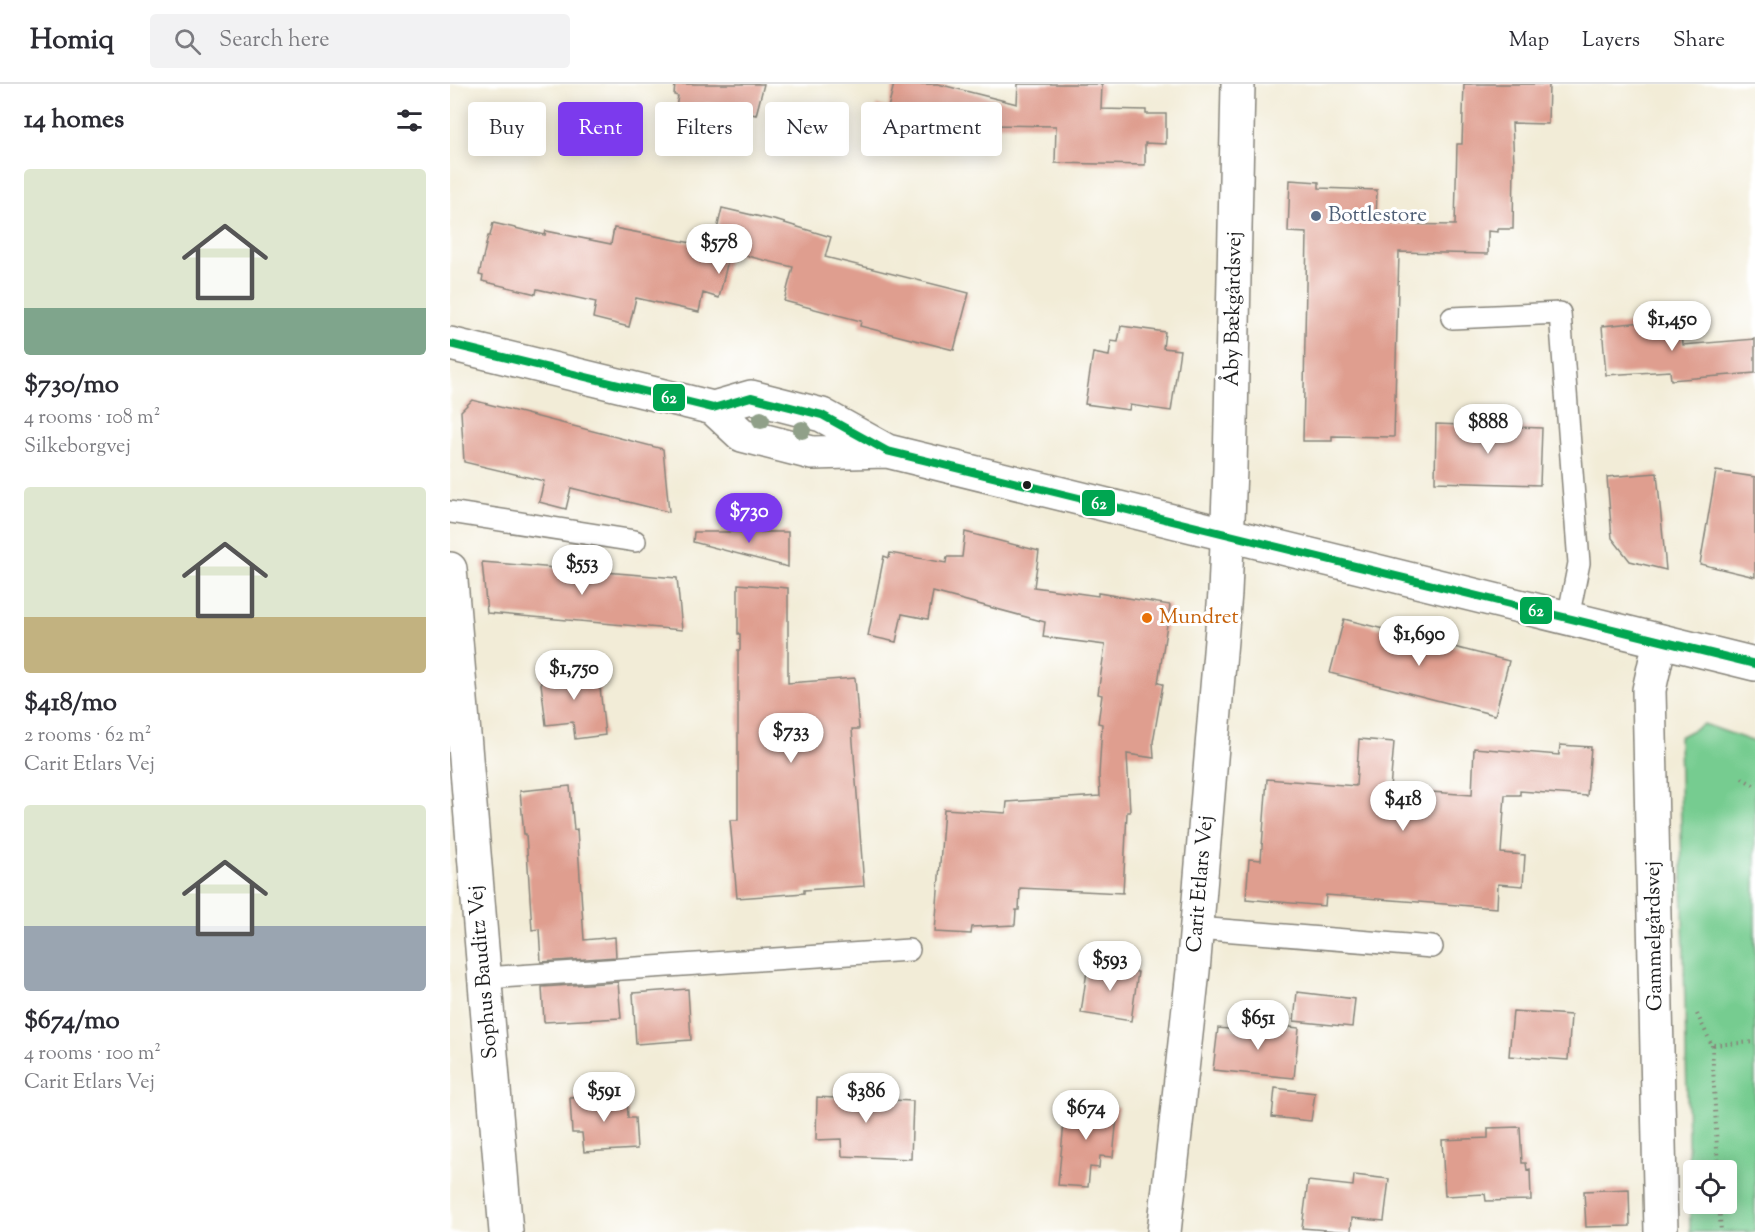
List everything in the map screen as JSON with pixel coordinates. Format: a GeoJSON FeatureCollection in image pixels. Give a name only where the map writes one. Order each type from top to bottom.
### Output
{"type":"FeatureCollection","features":[{"type":"Feature","properties":{"kind":"street","name":"Åby Bækgårdsvej"},"geometry":{"type":"LineString","coordinates":[[1227,534],[1231,457],[1238,84]]}},
{"type":"Feature","properties":{"kind":"street"},"geometry":{"type":"LineString","coordinates":[[450,344],[713,408],[742,435],[812,453],[887,451],[1755,664]]}},
{"type":"Feature","properties":{"kind":"street","name":"Carit Etlars Vej"},"geometry":{"type":"LineString","coordinates":[[1164,1232],[1197,928],[1225,593],[1227,534]]}},
{"type":"Feature","properties":{"kind":"street","name":"Sophus Bauditz Vej"},"geometry":{"type":"LineString","coordinates":[[450,569],[506,1232]]}},
{"type":"Feature","properties":{"kind":"street","name":"Gammelgårdsvej"},"geometry":{"type":"LineString","coordinates":[[1660,641],[1649,690],[1661,1232]]}},
{"type":"Feature","properties":{"kind":"lane"},"geometry":{"type":"LineString","coordinates":[[1452,318],[1560,313],[1579,563],[1568,618]]}},
{"type":"Feature","properties":{"kind":"lane"},"geometry":{"type":"LineString","coordinates":[[450,512],[635,541]]}},
{"type":"Feature","properties":{"kind":"lane"},"geometry":{"type":"LineString","coordinates":[[1197,928],[1432,947]]}},
{"type":"Feature","properties":{"kind":"lane"},"geometry":{"type":"LineString","coordinates":[[485,978],[909,950]]}},
{"type":"Feature","properties":{"kind":"path"},"geometry":{"type":"LineString","coordinates":[[1742,778],[1755,786]]}},
{"type":"Feature","properties":{"kind":"path"},"geometry":{"type":"LineString","coordinates":[[1698,1014],[1712,1045],[1718,1160]]}},
{"type":"Feature","properties":{"kind":"path"},"geometry":{"type":"LineString","coordinates":[[1712,1045],[1755,1042]]}},
{"type":"Feature","properties":{"kind":"path"},"geometry":{"type":"LineString","coordinates":[[1720,1214],[1721,1232]]}},
{"type":"Feature","properties":{"kind":"green space"},"geometry":{"type":"Polygon","coordinates":[[[1704,724],[1755,742],[1755,1232],[1690,1232],[1690,1214],[1737,1214],[1737,1160],[1688,1160],[1679,737],[1704,724]]]}},
{"type":"Feature","properties":{"kind":"building"},"geometry":{"type":"Polygon","coordinates":[[[675,84],[764,84],[756,115],[753,114],[753,102],[677,102],[678,96],[674,95],[675,84]]]}},
{"type":"Feature","properties":{"kind":"building"},"geometry":{"type":"Polygon","coordinates":[[[894,84],[938,84],[1017,104],[1018,84],[1102,84],[1101,109],[1146,110],[1146,114],[1166,114],[1166,144],[1145,143],[1145,165],[1055,163],[1056,126],[1002,125],[1002,102],[890,102],[894,84]]]}},
{"type":"Feature","properties":{"kind":"building"},"geometry":{"type":"Polygon","coordinates":[[[1464,84],[1549,84],[1548,124],[1512,123],[1513,229],[1488,231],[1488,254],[1399,252],[1394,437],[1332,436],[1332,441],[1303,441],[1307,233],[1288,232],[1290,180],[1319,182],[1319,188],[1377,190],[1376,221],[1390,222],[1390,224],[1455,225],[1457,144],[1462,144],[1464,84]]]}},
{"type":"Feature","properties":{"kind":"building"},"geometry":{"type":"Polygon","coordinates":[[[722,208],[778,221],[831,237],[825,257],[969,293],[954,350],[860,326],[861,321],[784,301],[793,267],[730,252],[719,298],[703,293],[699,312],[636,298],[629,327],[593,318],[596,302],[537,289],[536,294],[482,281],[483,276],[479,275],[493,223],[545,235],[546,231],[611,244],[614,228],[717,248],[713,247],[722,208]]]}},
{"type":"Feature","properties":{"kind":"building"},"geometry":{"type":"Polygon","coordinates":[[[1675,319],[1676,329],[1682,329],[1683,345],[1755,339],[1755,373],[1671,380],[1670,371],[1606,375],[1602,326],[1675,319]]]}},
{"type":"Feature","properties":{"kind":"building"},"geometry":{"type":"Polygon","coordinates":[[[1121,326],[1165,332],[1163,348],[1180,350],[1171,411],[1130,405],[1129,410],[1085,404],[1093,353],[1109,356],[1111,341],[1118,342],[1121,326]]]}},
{"type":"Feature","properties":{"kind":"building"},"geometry":{"type":"Polygon","coordinates":[[[472,400],[663,449],[669,512],[571,488],[566,509],[539,502],[544,481],[464,462],[461,411],[472,400]]]}},
{"type":"Feature","properties":{"kind":"building"},"geometry":{"type":"Polygon","coordinates":[[[1436,424],[1542,428],[1540,485],[1435,482],[1436,424]]]}},
{"type":"Feature","properties":{"kind":"building"},"geometry":{"type":"Polygon","coordinates":[[[1716,471],[1755,477],[1755,577],[1700,564],[1716,471]]]}},
{"type":"Feature","properties":{"kind":"building"},"geometry":{"type":"Polygon","coordinates":[[[1657,473],[1666,570],[1630,561],[1612,538],[1607,477],[1657,473]]]}},
{"type":"Feature","properties":{"kind":"building"},"geometry":{"type":"Polygon","coordinates":[[[694,532],[788,532],[788,567],[693,542],[694,532]]]}},
{"type":"Feature","properties":{"kind":"building"},"geometry":{"type":"Polygon","coordinates":[[[965,532],[1039,551],[1034,587],[1098,596],[1098,593],[1170,605],[1158,683],[1163,684],[1153,742],[1154,758],[1127,754],[1130,812],[1127,812],[1123,893],[1020,888],[1019,910],[1016,910],[1015,925],[972,927],[971,934],[935,932],[944,809],[1006,813],[1007,802],[1100,796],[1102,724],[1098,723],[1102,695],[1098,694],[1105,645],[1043,637],[1045,622],[933,592],[928,619],[902,614],[896,642],[868,636],[884,556],[889,558],[890,553],[946,563],[947,557],[962,557],[965,532]]]}},
{"type":"Feature","properties":{"kind":"building"},"geometry":{"type":"Polygon","coordinates":[[[482,562],[677,578],[682,630],[487,613],[482,562]]]}},
{"type":"Feature","properties":{"kind":"building"},"geometry":{"type":"Polygon","coordinates":[[[738,584],[788,588],[788,683],[855,678],[859,729],[852,729],[864,886],[737,898],[730,820],[738,820],[738,650],[740,650],[740,634],[738,634],[738,584]]]}},
{"type":"Feature","properties":{"kind":"building"},"geometry":{"type":"Polygon","coordinates":[[[1344,619],[1509,661],[1495,715],[1330,673],[1344,619]]]}},
{"type":"Feature","properties":{"kind":"building"},"geometry":{"type":"Polygon","coordinates":[[[598,668],[605,735],[575,739],[573,722],[546,725],[540,675],[598,668]]]}},
{"type":"Feature","properties":{"kind":"building"},"geometry":{"type":"Polygon","coordinates":[[[1359,739],[1394,742],[1390,789],[1472,795],[1474,748],[1559,755],[1560,745],[1591,747],[1587,796],[1520,791],[1520,795],[1505,795],[1501,853],[1525,855],[1523,886],[1498,884],[1497,908],[1326,895],[1325,906],[1246,899],[1249,859],[1261,860],[1267,779],[1356,786],[1359,739]]]}},
{"type":"Feature","properties":{"kind":"building"},"geometry":{"type":"Polygon","coordinates":[[[570,786],[574,830],[577,829],[584,940],[615,937],[616,957],[541,962],[539,929],[532,930],[526,834],[524,834],[520,791],[570,786]]]}},
{"type":"Feature","properties":{"kind":"building"},"geometry":{"type":"Polygon","coordinates":[[[1088,964],[1138,972],[1131,1021],[1081,1013],[1088,964]]]}},
{"type":"Feature","properties":{"kind":"building"},"geometry":{"type":"Polygon","coordinates":[[[618,982],[621,1018],[544,1022],[542,987],[618,982]]]}},
{"type":"Feature","properties":{"kind":"building"},"geometry":{"type":"Polygon","coordinates":[[[688,989],[691,1040],[636,1044],[633,993],[688,989]]]}},
{"type":"Feature","properties":{"kind":"building"},"geometry":{"type":"Polygon","coordinates":[[[1297,992],[1355,999],[1352,1027],[1294,1021],[1297,992]]]}},
{"type":"Feature","properties":{"kind":"building"},"geometry":{"type":"Polygon","coordinates":[[[1513,1011],[1571,1015],[1568,1060],[1509,1056],[1513,1011]]]}},
{"type":"Feature","properties":{"kind":"building"},"geometry":{"type":"Polygon","coordinates":[[[1251,1023],[1299,1028],[1294,1078],[1213,1070],[1218,1028],[1250,1031],[1251,1023]]]}},
{"type":"Feature","properties":{"kind":"building"},"geometry":{"type":"Polygon","coordinates":[[[836,1085],[870,1086],[869,1099],[913,1101],[911,1159],[842,1156],[841,1139],[816,1140],[817,1097],[835,1098],[836,1085]]]}},
{"type":"Feature","properties":{"kind":"building"},"geometry":{"type":"Polygon","coordinates":[[[1275,1088],[1315,1093],[1311,1121],[1272,1117],[1275,1088]]]}},
{"type":"Feature","properties":{"kind":"building"},"geometry":{"type":"Polygon","coordinates":[[[627,1096],[628,1118],[635,1118],[637,1149],[584,1152],[582,1133],[572,1133],[570,1098],[627,1096]]]}},
{"type":"Feature","properties":{"kind":"building"},"geometry":{"type":"Polygon","coordinates":[[[1066,1102],[1118,1107],[1113,1157],[1100,1156],[1099,1168],[1090,1167],[1088,1187],[1058,1185],[1066,1102]]]}},
{"type":"Feature","properties":{"kind":"building"},"geometry":{"type":"Polygon","coordinates":[[[1520,1127],[1522,1163],[1526,1163],[1527,1170],[1530,1169],[1531,1200],[1486,1201],[1485,1194],[1445,1196],[1442,1140],[1488,1138],[1488,1128],[1520,1127]]]}},
{"type":"Feature","properties":{"kind":"building"},"geometry":{"type":"Polygon","coordinates":[[[1354,1175],[1389,1179],[1384,1221],[1352,1218],[1351,1232],[1302,1228],[1308,1181],[1353,1186],[1354,1175]]]}},
{"type":"Feature","properties":{"kind":"building"},"geometry":{"type":"Polygon","coordinates":[[[1629,1189],[1630,1226],[1586,1227],[1584,1191],[1629,1189]]]}},
{"type":"Feature","properties":{"kind":"transit line","name":"62"},"geometry":{"type":"LineString","coordinates":[[450,344],[713,408],[751,397],[822,415],[887,451],[1755,664]]}},
{"type":"Feature","properties":{"kind":"place","name":"Bottlestore"},"geometry":{"type":"Point","coordinates":[1316,216]}},
{"type":"Feature","properties":{"kind":"place","name":"Mundret"},"geometry":{"type":"Point","coordinates":[1147,618]}}]}
